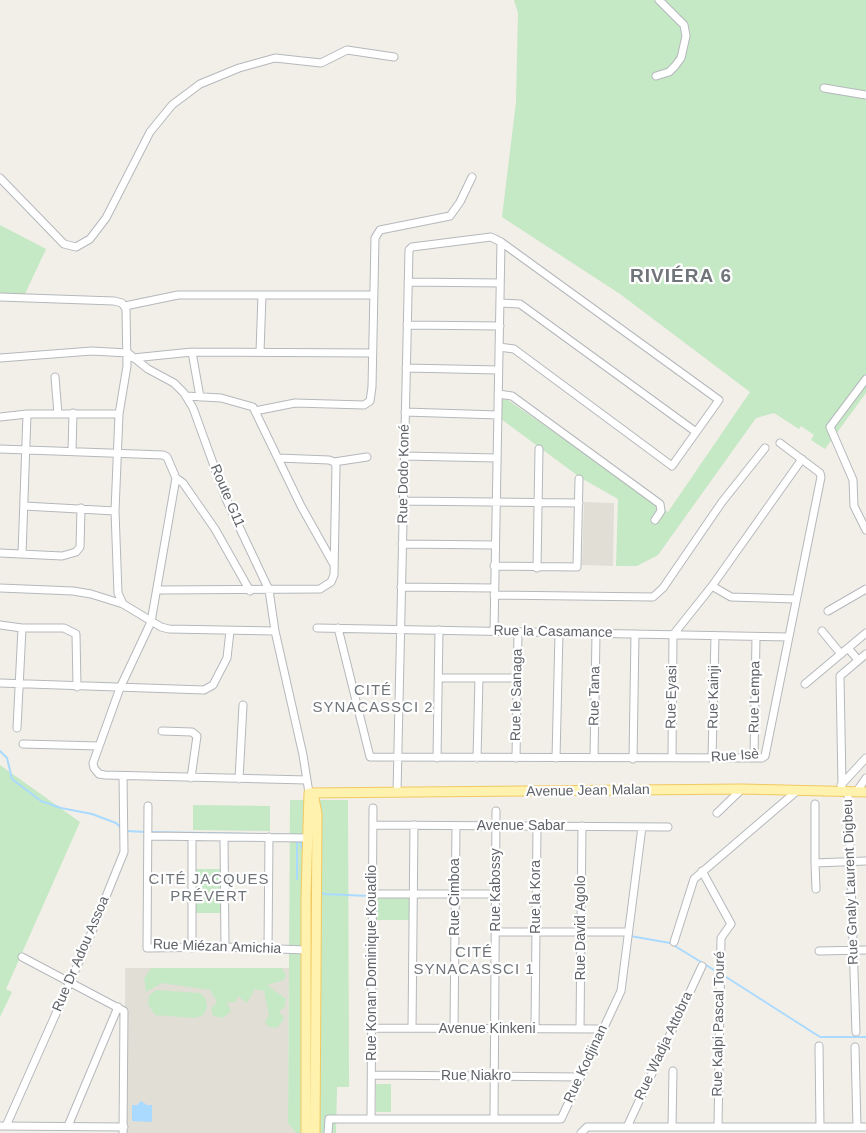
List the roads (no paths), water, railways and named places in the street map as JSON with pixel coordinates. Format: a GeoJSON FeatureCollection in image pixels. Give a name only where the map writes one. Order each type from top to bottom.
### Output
{"type":"FeatureCollection","features":[{"type":"Feature","properties":{"kind":"main road","name":"Avenue Jean Malan"},"geometry":{"type":"LineString","coordinates":[[309,793],[742,789],[853,790]]}},
{"type":"Feature","properties":{"kind":"main road"},"geometry":{"type":"LineString","coordinates":[[306,1133],[306,950],[309,793]]}},
{"type":"Feature","properties":{"kind":"main road"},"geometry":{"type":"LineString","coordinates":[[309,793],[314,798],[317,814],[315,1133]]}},
{"type":"Feature","properties":{"kind":"street"},"geometry":{"type":"LineString","coordinates":[[656,76],[669,72],[675,66],[681,58],[686,36],[684,25],[659,0]]}},
{"type":"Feature","properties":{"kind":"street"},"geometry":{"type":"LineString","coordinates":[[0,178],[64,244],[76,247],[90,239],[106,218],[150,132],[172,105],[200,84],[239,68],[275,58],[321,63],[347,50],[394,57]]}},
{"type":"Feature","properties":{"kind":"street"},"geometry":{"type":"LineString","coordinates":[[824,88],[866,95]]}},
{"type":"Feature","properties":{"kind":"street"},"geometry":{"type":"LineString","coordinates":[[255,411],[306,402],[364,405],[370,401],[372,387],[375,238],[380,230],[450,216],[460,202],[472,177]]}},
{"type":"Feature","properties":{"kind":"street","name":"Rue Dodo Koné"},"geometry":{"type":"LineString","coordinates":[[397,793],[409,250],[412,247],[491,237],[501,242]]}},
{"type":"Feature","properties":{"kind":"street"},"geometry":{"type":"LineString","coordinates":[[494,631],[501,242]]}},
{"type":"Feature","properties":{"kind":"street"},"geometry":{"type":"LineString","coordinates":[[499,347],[514,348],[672,466],[719,400],[501,242]]}},
{"type":"Feature","properties":{"kind":"street"},"geometry":{"type":"LineString","coordinates":[[408,282],[500,283]]}},
{"type":"Feature","properties":{"kind":"street"},"geometry":{"type":"LineString","coordinates":[[0,297],[114,301],[125,306],[178,295],[373,295]]}},
{"type":"Feature","properties":{"kind":"street"},"geometry":{"type":"LineString","coordinates":[[260,352],[262,295]]}},
{"type":"Feature","properties":{"kind":"street"},"geometry":{"type":"LineString","coordinates":[[500,303],[520,304],[696,432]]}},
{"type":"Feature","properties":{"kind":"street"},"geometry":{"type":"LineString","coordinates":[[123,604],[117,588],[115,511],[119,414],[130,355],[125,306]]}},
{"type":"Feature","properties":{"kind":"street"},"geometry":{"type":"LineString","coordinates":[[407,325],[500,326]]}},
{"type":"Feature","properties":{"kind":"street","name":"Route G11"},"geometry":{"type":"LineString","coordinates":[[0,358],[92,352],[130,355],[174,383],[186,396],[193,408],[226,499],[269,590],[275,632],[308,780],[309,793]]}},
{"type":"Feature","properties":{"kind":"street"},"geometry":{"type":"LineString","coordinates":[[130,355],[192,352],[372,352]]}},
{"type":"Feature","properties":{"kind":"street"},"geometry":{"type":"LineString","coordinates":[[192,352],[200,397]]}},
{"type":"Feature","properties":{"kind":"street"},"geometry":{"type":"LineString","coordinates":[[406,368],[498,370]]}},
{"type":"Feature","properties":{"kind":"street"},"geometry":{"type":"LineString","coordinates":[[55,377],[58,414]]}},
{"type":"Feature","properties":{"kind":"street"},"geometry":{"type":"LineString","coordinates":[[866,379],[830,427],[854,480],[854,506],[866,530]]}},
{"type":"Feature","properties":{"kind":"street"},"geometry":{"type":"LineString","coordinates":[[498,394],[512,396],[660,504],[661,511],[655,520]]}},
{"type":"Feature","properties":{"kind":"street"},"geometry":{"type":"LineString","coordinates":[[186,396],[221,398],[253,407],[300,506],[333,564]]}},
{"type":"Feature","properties":{"kind":"street"},"geometry":{"type":"LineString","coordinates":[[405,412],[498,415]]}},
{"type":"Feature","properties":{"kind":"street"},"geometry":{"type":"LineString","coordinates":[[72,451],[73,413]]}},
{"type":"Feature","properties":{"kind":"street"},"geometry":{"type":"LineString","coordinates":[[0,417],[27,414],[119,414]]}},
{"type":"Feature","properties":{"kind":"street"},"geometry":{"type":"LineString","coordinates":[[22,554],[27,414]]}},
{"type":"Feature","properties":{"kind":"street","name":"Rue Isè"},"geometry":{"type":"LineString","coordinates":[[338,628],[370,757],[754,758],[765,756],[821,477],[820,473],[780,443]]}},
{"type":"Feature","properties":{"kind":"street"},"geometry":{"type":"LineString","coordinates":[[401,587],[653,597],[663,588],[718,507],[764,448]]}},
{"type":"Feature","properties":{"kind":"street"},"geometry":{"type":"LineString","coordinates":[[0,449],[165,456],[176,478],[183,483],[215,529],[250,591]]}},
{"type":"Feature","properties":{"kind":"street"},"geometry":{"type":"LineString","coordinates":[[537,568],[539,450]]}},
{"type":"Feature","properties":{"kind":"street"},"geometry":{"type":"LineString","coordinates":[[404,456],[496,458]]}},
{"type":"Feature","properties":{"kind":"street"},"geometry":{"type":"LineString","coordinates":[[278,458],[334,462],[367,457]]}},
{"type":"Feature","properties":{"kind":"street"},"geometry":{"type":"LineString","coordinates":[[673,635],[712,586],[802,460]]}},
{"type":"Feature","properties":{"kind":"street"},"geometry":{"type":"LineString","coordinates":[[158,590],[250,591],[320,589],[331,582],[336,466],[334,462]]}},
{"type":"Feature","properties":{"kind":"street"},"geometry":{"type":"LineString","coordinates":[[176,478],[151,622],[120,688],[93,763],[94,768],[99,774],[123,776],[308,780]]}},
{"type":"Feature","properties":{"kind":"street"},"geometry":{"type":"LineString","coordinates":[[494,566],[577,567],[579,479]]}},
{"type":"Feature","properties":{"kind":"street"},"geometry":{"type":"LineString","coordinates":[[403,501],[579,503]]}},
{"type":"Feature","properties":{"kind":"street"},"geometry":{"type":"LineString","coordinates":[[24,506],[115,511]]}},
{"type":"Feature","properties":{"kind":"street"},"geometry":{"type":"LineString","coordinates":[[0,553],[62,556],[76,552],[80,547],[81,508]]}},
{"type":"Feature","properties":{"kind":"street"},"geometry":{"type":"LineString","coordinates":[[402,544],[495,545]]}},
{"type":"Feature","properties":{"kind":"street"},"geometry":{"type":"LineString","coordinates":[[712,586],[731,596],[796,599]]}},
{"type":"Feature","properties":{"kind":"street"},"geometry":{"type":"LineString","coordinates":[[0,588],[83,592],[123,604],[151,622],[170,630],[275,632]]}},
{"type":"Feature","properties":{"kind":"street"},"geometry":{"type":"LineString","coordinates":[[828,611],[866,589]]}},
{"type":"Feature","properties":{"kind":"street"},"geometry":{"type":"LineString","coordinates":[[0,625],[22,628],[64,628],[76,634],[77,687]]}},
{"type":"Feature","properties":{"kind":"street"},"geometry":{"type":"LineString","coordinates":[[17,728],[22,628]]}},
{"type":"Feature","properties":{"kind":"street","name":"Rue la Casamance"},"geometry":{"type":"LineString","coordinates":[[317,628],[789,637]]}},
{"type":"Feature","properties":{"kind":"street"},"geometry":{"type":"LineString","coordinates":[[438,758],[439,630]]}},
{"type":"Feature","properties":{"kind":"street"},"geometry":{"type":"LineString","coordinates":[[0,683],[77,687],[209,688],[214,685],[227,658],[230,631]]}},
{"type":"Feature","properties":{"kind":"street"},"geometry":{"type":"LineString","coordinates":[[822,631],[841,654]]}},
{"type":"Feature","properties":{"kind":"street","name":"Rue le Sanaga"},"geometry":{"type":"LineString","coordinates":[[516,758],[518,632]]}},
{"type":"Feature","properties":{"kind":"street"},"geometry":{"type":"LineString","coordinates":[[556,758],[559,633]]}},
{"type":"Feature","properties":{"kind":"street"},"geometry":{"type":"LineString","coordinates":[[805,684],[866,633]]}},
{"type":"Feature","properties":{"kind":"street","name":"Rue Tana"},"geometry":{"type":"LineString","coordinates":[[594,758],[596,634]]}},
{"type":"Feature","properties":{"kind":"street"},"geometry":{"type":"LineString","coordinates":[[633,758],[635,634]]}},
{"type":"Feature","properties":{"kind":"street","name":"Rue Eyasi"},"geometry":{"type":"LineString","coordinates":[[672,758],[673,635]]}},
{"type":"Feature","properties":{"kind":"street","name":"Rue Kainji"},"geometry":{"type":"LineString","coordinates":[[712,758],[715,636]]}},
{"type":"Feature","properties":{"kind":"street","name":"Rue Lempa"},"geometry":{"type":"LineString","coordinates":[[754,758],[756,636]]}},
{"type":"Feature","properties":{"kind":"street"},"geometry":{"type":"LineString","coordinates":[[848,648],[858,660]]}},
{"type":"Feature","properties":{"kind":"street","name":"Rue Gnaly Laurent Digbeu"},"geometry":{"type":"LineString","coordinates":[[856,1032],[850,862],[853,790],[840,676],[866,654]]}},
{"type":"Feature","properties":{"kind":"street"},"geometry":{"type":"LineString","coordinates":[[439,678],[518,678]]}},
{"type":"Feature","properties":{"kind":"street"},"geometry":{"type":"LineString","coordinates":[[477,758],[479,678]]}},
{"type":"Feature","properties":{"kind":"street"},"geometry":{"type":"LineString","coordinates":[[239,779],[243,705]]}},
{"type":"Feature","properties":{"kind":"street"},"geometry":{"type":"LineString","coordinates":[[162,731],[192,732],[197,736],[191,778]]}},
{"type":"Feature","properties":{"kind":"street"},"geometry":{"type":"LineString","coordinates":[[23,744],[99,746]]}},
{"type":"Feature","properties":{"kind":"street"},"geometry":{"type":"LineString","coordinates":[[853,790],[866,758]]}},
{"type":"Feature","properties":{"kind":"street","name":"Rue Dr Adou Assoa"},"geometry":{"type":"LineString","coordinates":[[3,1126],[70,982],[124,852],[123,776]]}},
{"type":"Feature","properties":{"kind":"street"},"geometry":{"type":"LineString","coordinates":[[853,790],[866,778]]}},
{"type":"Feature","properties":{"kind":"street"},"geometry":{"type":"LineString","coordinates":[[716,813],[742,789]]}},
{"type":"Feature","properties":{"kind":"street"},"geometry":{"type":"LineString","coordinates":[[674,942],[694,879],[798,790]]}},
{"type":"Feature","properties":{"kind":"street"},"geometry":{"type":"LineString","coordinates":[[814,804],[816,889]]}},
{"type":"Feature","properties":{"kind":"street","name":"Rue Miézan Amichia"},"geometry":{"type":"LineString","coordinates":[[148,806],[148,948],[225,947],[306,950]]}},
{"type":"Feature","properties":{"kind":"street","name":"Rue Konan Dominique Kouadio"},"geometry":{"type":"LineString","coordinates":[[371,1118],[373,808]]}},
{"type":"Feature","properties":{"kind":"street","name":"Rue Kabossy"},"geometry":{"type":"LineString","coordinates":[[494,1119],[496,811]]}},
{"type":"Feature","properties":{"kind":"street","name":"Avenue Sabar"},"geometry":{"type":"LineString","coordinates":[[373,825],[668,827]]}},
{"type":"Feature","properties":{"kind":"street"},"geometry":{"type":"LineString","coordinates":[[412,1028],[414,825]]}},
{"type":"Feature","properties":{"kind":"street","name":"Rue Cimboa"},"geometry":{"type":"LineString","coordinates":[[454,1028],[456,826]]}},
{"type":"Feature","properties":{"kind":"street","name":"Rue la Kora"},"geometry":{"type":"LineString","coordinates":[[536,1029],[537,826]]}},
{"type":"Feature","properties":{"kind":"street","name":"Rue David Agolo"},"geometry":{"type":"LineString","coordinates":[[580,1029],[582,826]]}},
{"type":"Feature","properties":{"kind":"street","name":"Rue Kodjinan"},"geometry":{"type":"LineString","coordinates":[[328,1133],[329,1119],[560,1120],[621,991],[642,827]]}},
{"type":"Feature","properties":{"kind":"street"},"geometry":{"type":"LineString","coordinates":[[148,836],[307,838]]}},
{"type":"Feature","properties":{"kind":"street"},"geometry":{"type":"LineString","coordinates":[[192,837],[192,948]]}},
{"type":"Feature","properties":{"kind":"street"},"geometry":{"type":"LineString","coordinates":[[224,837],[225,947]]}},
{"type":"Feature","properties":{"kind":"street"},"geometry":{"type":"LineString","coordinates":[[268,838],[268,948]]}},
{"type":"Feature","properties":{"kind":"street"},"geometry":{"type":"LineString","coordinates":[[815,863],[866,861]]}},
{"type":"Feature","properties":{"kind":"street","name":"Rue Kalpi Pascal Touré"},"geometry":{"type":"LineString","coordinates":[[702,871],[731,924],[720,938],[718,1127]]}},
{"type":"Feature","properties":{"kind":"street"},"geometry":{"type":"LineString","coordinates":[[373,894],[496,894]]}},
{"type":"Feature","properties":{"kind":"street"},"geometry":{"type":"LineString","coordinates":[[495,932],[582,930],[628,932]]}},
{"type":"Feature","properties":{"kind":"street"},"geometry":{"type":"LineString","coordinates":[[819,951],[866,950]]}},
{"type":"Feature","properties":{"kind":"street"},"geometry":{"type":"LineString","coordinates":[[3,1126],[68,1126],[124,1130],[124,1011],[22,957]]}},
{"type":"Feature","properties":{"kind":"street","name":"Rue Wadja Attobra"},"geometry":{"type":"LineString","coordinates":[[627,1127],[702,966]]}},
{"type":"Feature","properties":{"kind":"street"},"geometry":{"type":"LineString","coordinates":[[68,1126],[118,1007]]}},
{"type":"Feature","properties":{"kind":"street","name":"Avenue Kinkeni"},"geometry":{"type":"LineString","coordinates":[[372,1028],[602,1029]]}},
{"type":"Feature","properties":{"kind":"street"},"geometry":{"type":"LineString","coordinates":[[819,1046],[820,1127]]}},
{"type":"Feature","properties":{"kind":"street"},"geometry":{"type":"LineString","coordinates":[[855,1047],[857,1127]]}},
{"type":"Feature","properties":{"kind":"street"},"geometry":{"type":"LineString","coordinates":[[672,1127],[673,1071]]}},
{"type":"Feature","properties":{"kind":"street","name":"Rue Niakro"},"geometry":{"type":"LineString","coordinates":[[372,1075],[580,1077]]}},
{"type":"Feature","properties":{"kind":"street"},"geometry":{"type":"LineString","coordinates":[[581,1133],[586,1127],[866,1127]]}},
{"type":"Feature","properties":{"kind":"water"},"geometry":{"type":"Polygon","coordinates":[[[141,1101],[147,1105],[152,1105],[152,1122],[132,1121],[132,1105],[137,1105],[141,1101]]]}},
{"type":"Feature","properties":{"kind":"waterway"},"geometry":{"type":"LineString","coordinates":[[0,751],[7,758],[12,779],[41,801],[61,808],[92,814],[116,823],[122,829]]}},
{"type":"Feature","properties":{"kind":"waterway"},"geometry":{"type":"LineString","coordinates":[[126,831],[146,832]]}},
{"type":"Feature","properties":{"kind":"waterway"},"geometry":{"type":"LineString","coordinates":[[151,832],[204,833]]}},
{"type":"Feature","properties":{"kind":"waterway"},"geometry":{"type":"LineString","coordinates":[[208,833],[298,835]]}},
{"type":"Feature","properties":{"kind":"waterway"},"geometry":{"type":"LineString","coordinates":[[299,839],[303,851]]}},
{"type":"Feature","properties":{"kind":"waterway"},"geometry":{"type":"LineString","coordinates":[[297,841],[297,879]]}},
{"type":"Feature","properties":{"kind":"waterway"},"geometry":{"type":"LineString","coordinates":[[320,892],[324,894],[369,896]]}},
{"type":"Feature","properties":{"kind":"waterway"},"geometry":{"type":"LineString","coordinates":[[630,936],[670,943],[719,973]]}},
{"type":"Feature","properties":{"kind":"waterway"},"geometry":{"type":"LineString","coordinates":[[723,975],[820,1037],[866,1037]]}},
{"type":"Feature","properties":{"kind":"district","name":"RIVIÉRA 6"},"geometry":{"type":"Point","coordinates":[681,277]}},
{"type":"Feature","properties":{"kind":"district","name":"CITÉ SYNACASSCI 2"},"geometry":{"type":"Point","coordinates":[373,700]}},
{"type":"Feature","properties":{"kind":"district","name":"CITÉ JACQUES PRÉVERT"},"geometry":{"type":"Point","coordinates":[209,888]}},
{"type":"Feature","properties":{"kind":"district","name":"CITÉ SYNACASSCI 1"},"geometry":{"type":"Point","coordinates":[474,962]}}]}
